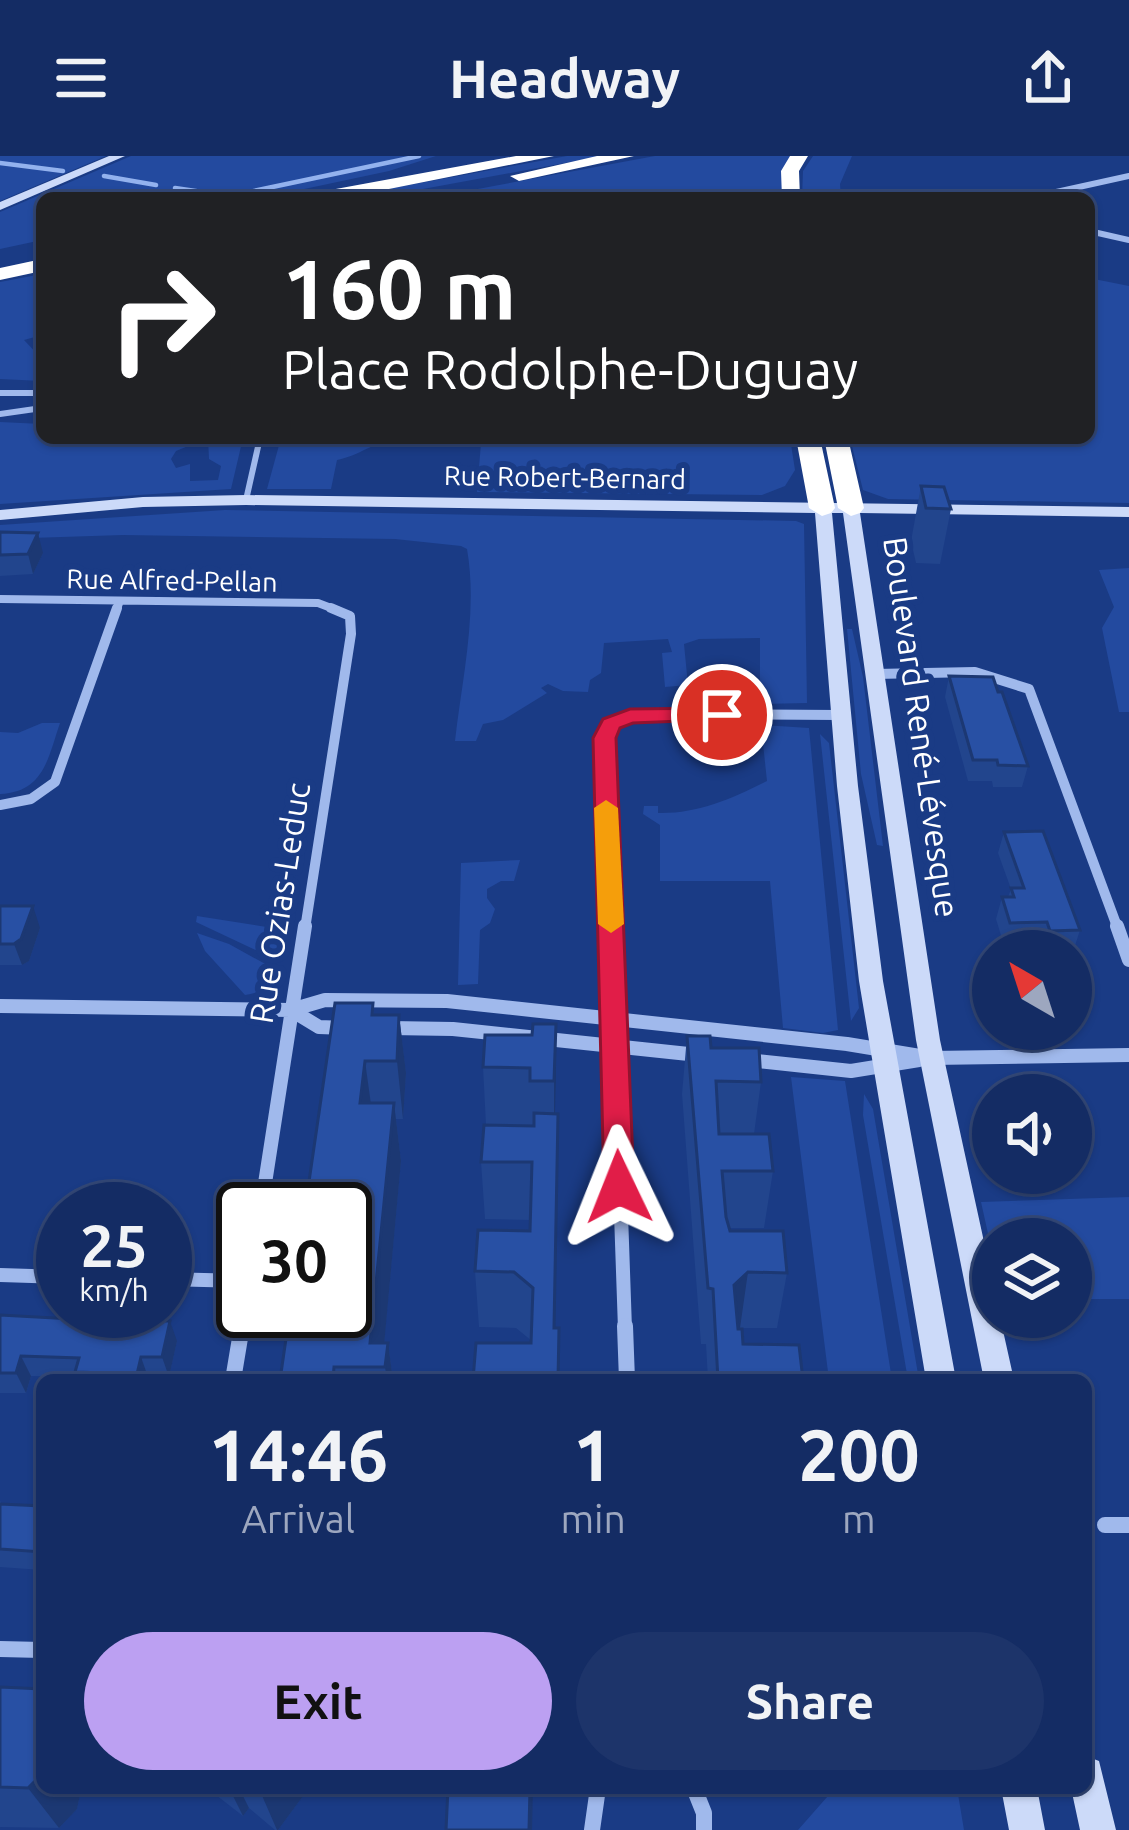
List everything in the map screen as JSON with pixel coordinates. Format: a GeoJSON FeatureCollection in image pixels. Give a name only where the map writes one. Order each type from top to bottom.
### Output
{"type":"FeatureCollection","features":[{"type":"Feature","properties":{"kind":"highway"},"geometry":{"type":"LineString","coordinates":[[314,192],[452,156]]}},
{"type":"Feature","properties":{"kind":"highway"},"geometry":{"type":"LineString","coordinates":[[347,192],[545,156]]}},
{"type":"Feature","properties":{"kind":"highway"},"geometry":{"type":"LineString","coordinates":[[430,192],[625,156]]}},
{"type":"Feature","properties":{"kind":"highway"},"geometry":{"type":"LineString","coordinates":[[791,192],[790,171],[799,156]]}},
{"type":"Feature","properties":{"kind":"highway"},"geometry":{"type":"LineString","coordinates":[[0,256],[36,249]]}},
{"type":"Feature","properties":{"kind":"highway"},"geometry":{"type":"LineString","coordinates":[[0,274],[36,267]]}},
{"type":"Feature","properties":{"kind":"highway"},"geometry":{"type":"LineString","coordinates":[[809,444],[821,508]]}},
{"type":"Feature","properties":{"kind":"highway"},"geometry":{"type":"LineString","coordinates":[[837,444],[851,508]]}},
{"type":"Feature","properties":{"kind":"main road"},"geometry":{"type":"LineString","coordinates":[[0,206],[119,156]]}},
{"type":"Feature","properties":{"kind":"main road","name":"Rue Robert-Bernard"},"geometry":{"type":"LineString","coordinates":[[0,514],[143,502],[246,500],[1129,512]]}},
{"type":"Feature","properties":{"kind":"main road","name":"Boulevard René-Lévesque"},"geometry":{"type":"LineString","coordinates":[[821,508],[827,526],[839,715],[882,1058],[940,1374]]}},
{"type":"Feature","properties":{"kind":"main road","name":"Boulevard René-Lévesque"},"geometry":{"type":"LineString","coordinates":[[851,508],[932,1058],[998,1374]]}},
{"type":"Feature","properties":{"kind":"main road"},"geometry":{"type":"LineString","coordinates":[[1020,1794],[1027,1830]]}},
{"type":"Feature","properties":{"kind":"main road"},"geometry":{"type":"LineString","coordinates":[[1090,1794],[1098,1830]]}},
{"type":"Feature","properties":{"kind":"street"},"geometry":{"type":"LineString","coordinates":[[1056,192],[1129,176]]}},
{"type":"Feature","properties":{"kind":"street"},"geometry":{"type":"LineString","coordinates":[[1095,232],[1129,240]]}},
{"type":"Feature","properties":{"kind":"street","name":"Rue Alfred-Pellan"},"geometry":{"type":"LineString","coordinates":[[0,599],[318,603],[343,610]]}},
{"type":"Feature","properties":{"kind":"street"},"geometry":{"type":"LineString","coordinates":[[0,806],[31,799],[56,782],[120,601]]}},
{"type":"Feature","properties":{"kind":"street","name":"Rue Ozias-Leduc"},"geometry":{"type":"LineString","coordinates":[[265,1182],[351,634],[352,620],[343,610]]}},
{"type":"Feature","properties":{"kind":"street"},"geometry":{"type":"LineString","coordinates":[[874,674],[986,674],[1015,680],[1029,689],[1129,959]]}},
{"type":"Feature","properties":{"kind":"street"},"geometry":{"type":"LineString","coordinates":[[627,1374],[603,746],[611,724],[643,714],[839,715]]}},
{"type":"Feature","properties":{"kind":"street"},"geometry":{"type":"LineString","coordinates":[[0,1006],[291,1010],[346,1000],[447,1001],[615,1019],[718,1044]]}},
{"type":"Feature","properties":{"kind":"street"},"geometry":{"type":"LineString","coordinates":[[291,1010],[320,1028],[453,1029],[616,1046],[718,1044],[882,1058],[1129,1055]]}},
{"type":"Feature","properties":{"kind":"street"},"geometry":{"type":"LineString","coordinates":[[523,1036],[529,1012]]}},
{"type":"Feature","properties":{"kind":"street"},"geometry":{"type":"LineString","coordinates":[[740,1060],[851,1071],[882,1058]]}},
{"type":"Feature","properties":{"kind":"street"},"geometry":{"type":"LineString","coordinates":[[0,1275],[36,1276]]}},
{"type":"Feature","properties":{"kind":"street"},"geometry":{"type":"LineString","coordinates":[[234,1374],[240,1338]]}},
{"type":"Feature","properties":{"kind":"street"},"geometry":{"type":"LineString","coordinates":[[1106,1525],[1129,1525]]}},
{"type":"Feature","properties":{"kind":"street"},"geometry":{"type":"LineString","coordinates":[[0,1649],[36,1650]]}},
{"type":"Feature","properties":{"kind":"street"},"geometry":{"type":"LineString","coordinates":[[592,1830],[596,1794]]}},
{"type":"Feature","properties":{"kind":"street"},"geometry":{"type":"LineString","coordinates":[[696,1794],[704,1830]]}},
{"type":"Feature","properties":{"kind":"lane"},"geometry":{"type":"LineString","coordinates":[[0,393],[36,393]]}},
{"type":"Feature","properties":{"kind":"lane"},"geometry":{"type":"LineString","coordinates":[[0,414],[36,409]]}},
{"type":"Feature","properties":{"kind":"lane"},"geometry":{"type":"LineString","coordinates":[[246,500],[259,444]]}},
{"type":"Feature","properties":{"kind":"shaded area"},"geometry":{"type":"Polygon","coordinates":[[[0,156],[106,156],[0,201],[0,156]]]}},
{"type":"Feature","properties":{"kind":"shaded area"},"geometry":{"type":"Polygon","coordinates":[[[131,156],[436,156],[290,192],[47,192],[131,156]]]}},
{"type":"Feature","properties":{"kind":"shaded area"},"geometry":{"type":"Polygon","coordinates":[[[567,156],[603,156],[407,192],[371,192],[567,156]]]}},
{"type":"Feature","properties":{"kind":"shaded area"},"geometry":{"type":"Polygon","coordinates":[[[655,156],[792,156],[787,192],[461,192],[655,156]]]}},
{"type":"Feature","properties":{"kind":"shaded area"},"geometry":{"type":"Polygon","coordinates":[[[813,156],[852,156],[841,192],[802,192],[803,171],[813,156]]]}},
{"type":"Feature","properties":{"kind":"shaded area"},"geometry":{"type":"Polygon","coordinates":[[[36,197],[36,241],[0,249],[0,212],[36,197]]]}},
{"type":"Feature","properties":{"kind":"shaded area"},"geometry":{"type":"Polygon","coordinates":[[[36,275],[36,337],[24,340],[36,353],[36,381],[0,379],[0,282],[36,275]]]}},
{"type":"Feature","properties":{"kind":"shaded area"},"geometry":{"type":"Polygon","coordinates":[[[1095,279],[1129,286],[1129,503],[888,499],[863,490],[852,444],[1095,444],[1095,279]]]}},
{"type":"Feature","properties":{"kind":"shaded area"},"geometry":{"type":"Polygon","coordinates":[[[0,422],[36,424],[36,444],[193,444],[176,451],[171,459],[176,468],[190,464],[190,481],[218,480],[221,466],[209,459],[208,444],[242,444],[231,489],[0,504],[0,422]]]}},
{"type":"Feature","properties":{"kind":"shaded area"},"geometry":{"type":"Polygon","coordinates":[[[279,444],[378,444],[337,460],[331,489],[267,489],[279,444]]]}},
{"type":"Feature","properties":{"kind":"shaded area"},"geometry":{"type":"Polygon","coordinates":[[[481,444],[791,444],[795,470],[785,486],[762,495],[477,492],[481,444]]]}},
{"type":"Feature","properties":{"kind":"shaded area"},"geometry":{"type":"Polygon","coordinates":[[[225,510],[796,521],[804,524],[807,703],[760,704],[760,638],[699,639],[684,644],[688,685],[665,687],[662,653],[672,652],[668,639],[604,643],[601,673],[590,680],[588,692],[563,691],[548,684],[541,688],[547,693],[503,720],[483,724],[476,741],[455,741],[471,597],[467,549],[461,546],[395,539],[123,535],[0,539],[0,525],[225,510]]]}},
{"type":"Feature","properties":{"kind":"shaded area"},"geometry":{"type":"Polygon","coordinates":[[[1129,568],[1129,712],[1119,712],[1102,628],[1114,607],[1099,570],[1129,568]]]}},
{"type":"Feature","properties":{"kind":"shaded area"},"geometry":{"type":"Polygon","coordinates":[[[847,629],[852,629],[863,677],[883,846],[877,845],[861,774],[847,629]]]}},
{"type":"Feature","properties":{"kind":"shaded area"},"geometry":{"type":"Polygon","coordinates":[[[42,723],[60,723],[42,771],[26,787],[0,794],[0,732],[18,733],[42,723]]]}},
{"type":"Feature","properties":{"kind":"shaded area"},"geometry":{"type":"Polygon","coordinates":[[[761,725],[809,728],[838,1030],[783,1028],[770,881],[660,881],[660,825],[643,814],[644,806],[658,806],[658,813],[700,808],[767,781],[761,725]]]}},
{"type":"Feature","properties":{"kind":"shaded area"},"geometry":{"type":"Polygon","coordinates":[[[820,734],[829,743],[859,1008],[851,1021],[820,734]]]}},
{"type":"Feature","properties":{"kind":"shaded area"},"geometry":{"type":"Polygon","coordinates":[[[520,860],[514,881],[501,881],[487,889],[495,909],[490,923],[480,930],[478,984],[458,985],[461,863],[520,860]]]}},
{"type":"Feature","properties":{"kind":"shaded area"},"geometry":{"type":"Polygon","coordinates":[[[197,916],[286,930],[279,961],[196,922],[197,916]]]}},
{"type":"Feature","properties":{"kind":"shaded area"},"geometry":{"type":"Polygon","coordinates":[[[197,933],[229,944],[278,971],[274,982],[245,995],[205,951],[197,933]]]}},
{"type":"Feature","properties":{"kind":"shaded area"},"geometry":{"type":"Polygon","coordinates":[[[791,1077],[845,1081],[891,1374],[828,1374],[791,1077]]]}},
{"type":"Feature","properties":{"kind":"shaded area"},"geometry":{"type":"Polygon","coordinates":[[[864,1094],[873,1109],[918,1374],[907,1374],[863,1115],[864,1094]]]}},
{"type":"Feature","properties":{"kind":"shaded area"},"geometry":{"type":"Polygon","coordinates":[[[1129,1197],[1129,1299],[1092,1299],[1092,1218],[985,1218],[981,1202],[1129,1197]]]}},
{"type":"Feature","properties":{"kind":"shaded area"},"geometry":{"type":"Polygon","coordinates":[[[830,1794],[958,1794],[964,1830],[798,1830],[830,1794]]]}},
{"type":"Feature","properties":{"kind":"building"},"geometry":{"type":"Polygon","coordinates":[[[921,486],[944,487],[951,509],[926,508],[921,486]]]}},
{"type":"Feature","properties":{"kind":"building"},"geometry":{"type":"Polygon","coordinates":[[[0,532],[38,533],[28,554],[0,555],[0,532]]]}},
{"type":"Feature","properties":{"kind":"building"},"geometry":{"type":"Polygon","coordinates":[[[949,676],[993,677],[1028,766],[973,760],[949,676]]]}},
{"type":"Feature","properties":{"kind":"building"},"geometry":{"type":"Polygon","coordinates":[[[1043,831],[1080,930],[1050,930],[1047,922],[1010,923],[1002,897],[1014,897],[1011,888],[1024,888],[1004,832],[1043,831]]]}},
{"type":"Feature","properties":{"kind":"building"},"geometry":{"type":"Polygon","coordinates":[[[0,906],[33,906],[21,939],[14,944],[0,944],[0,906]]]}},
{"type":"Feature","properties":{"kind":"building"},"geometry":{"type":"Polygon","coordinates":[[[335,1003],[373,1003],[372,1015],[399,1015],[397,1061],[365,1061],[360,1103],[394,1103],[372,1323],[372,1182],[309,1182],[335,1003]]]}},
{"type":"Feature","properties":{"kind":"building"},"geometry":{"type":"Polygon","coordinates":[[[533,1024],[556,1024],[554,1081],[530,1081],[530,1068],[483,1067],[485,1035],[532,1035],[533,1024]]]}},
{"type":"Feature","properties":{"kind":"building"},"geometry":{"type":"Polygon","coordinates":[[[687,1036],[710,1036],[711,1048],[759,1048],[761,1082],[716,1081],[719,1134],[769,1134],[773,1171],[722,1171],[726,1217],[730,1231],[783,1231],[787,1273],[748,1272],[734,1285],[738,1329],[742,1329],[743,1344],[799,1345],[802,1374],[718,1374],[713,1289],[708,1288],[687,1036]]]}},
{"type":"Feature","properties":{"kind":"building"},"geometry":{"type":"Polygon","coordinates":[[[534,1113],[558,1114],[554,1328],[559,1328],[558,1374],[473,1374],[476,1343],[531,1343],[533,1288],[514,1272],[475,1271],[478,1230],[530,1231],[532,1162],[481,1162],[484,1125],[534,1126],[534,1113]]]}},
{"type":"Feature","properties":{"kind":"building"},"geometry":{"type":"Polygon","coordinates":[[[0,1315],[36,1317],[36,1338],[166,1338],[162,1357],[141,1357],[137,1374],[75,1372],[79,1358],[21,1356],[16,1373],[0,1373],[0,1315]]]}},
{"type":"Feature","properties":{"kind":"building"},"geometry":{"type":"Polygon","coordinates":[[[286,1338],[370,1338],[370,1343],[388,1343],[385,1367],[281,1374],[286,1338]]]}},
{"type":"Feature","properties":{"kind":"building"},"geometry":{"type":"Polygon","coordinates":[[[0,1504],[36,1506],[36,1552],[0,1549],[0,1504]]]}},
{"type":"Feature","properties":{"kind":"building"},"geometry":{"type":"Polygon","coordinates":[[[0,1687],[36,1689],[36,1780],[28,1788],[0,1787],[0,1687]]]}},
{"type":"Feature","properties":{"kind":"building"},"geometry":{"type":"Polygon","coordinates":[[[448,1794],[530,1794],[529,1830],[446,1830],[448,1794]]]}},
{"type":"Feature","properties":{"kind":"waterway"},"geometry":{"type":"LineString","coordinates":[[249,192],[419,156]]}},
{"type":"Feature","properties":{"kind":"waterway"},"geometry":{"type":"LineString","coordinates":[[0,163],[63,171]]}},
{"type":"Feature","properties":{"kind":"waterway"},"geometry":{"type":"LineString","coordinates":[[104,176],[156,185]]}},
{"type":"Feature","properties":{"kind":"waterway"},"geometry":{"type":"LineString","coordinates":[[175,188],[202,192]]}},
{"type":"Feature","properties":{"kind":"slow traffic"},"geometry":{"type":"LineString","coordinates":[[606,808],[611,924]]}},
{"type":"Feature","properties":{"kind":"route"},"geometry":{"type":"LineString","coordinates":[[619,1187],[604,738],[611,724],[630,716],[722,715]]}}]}
